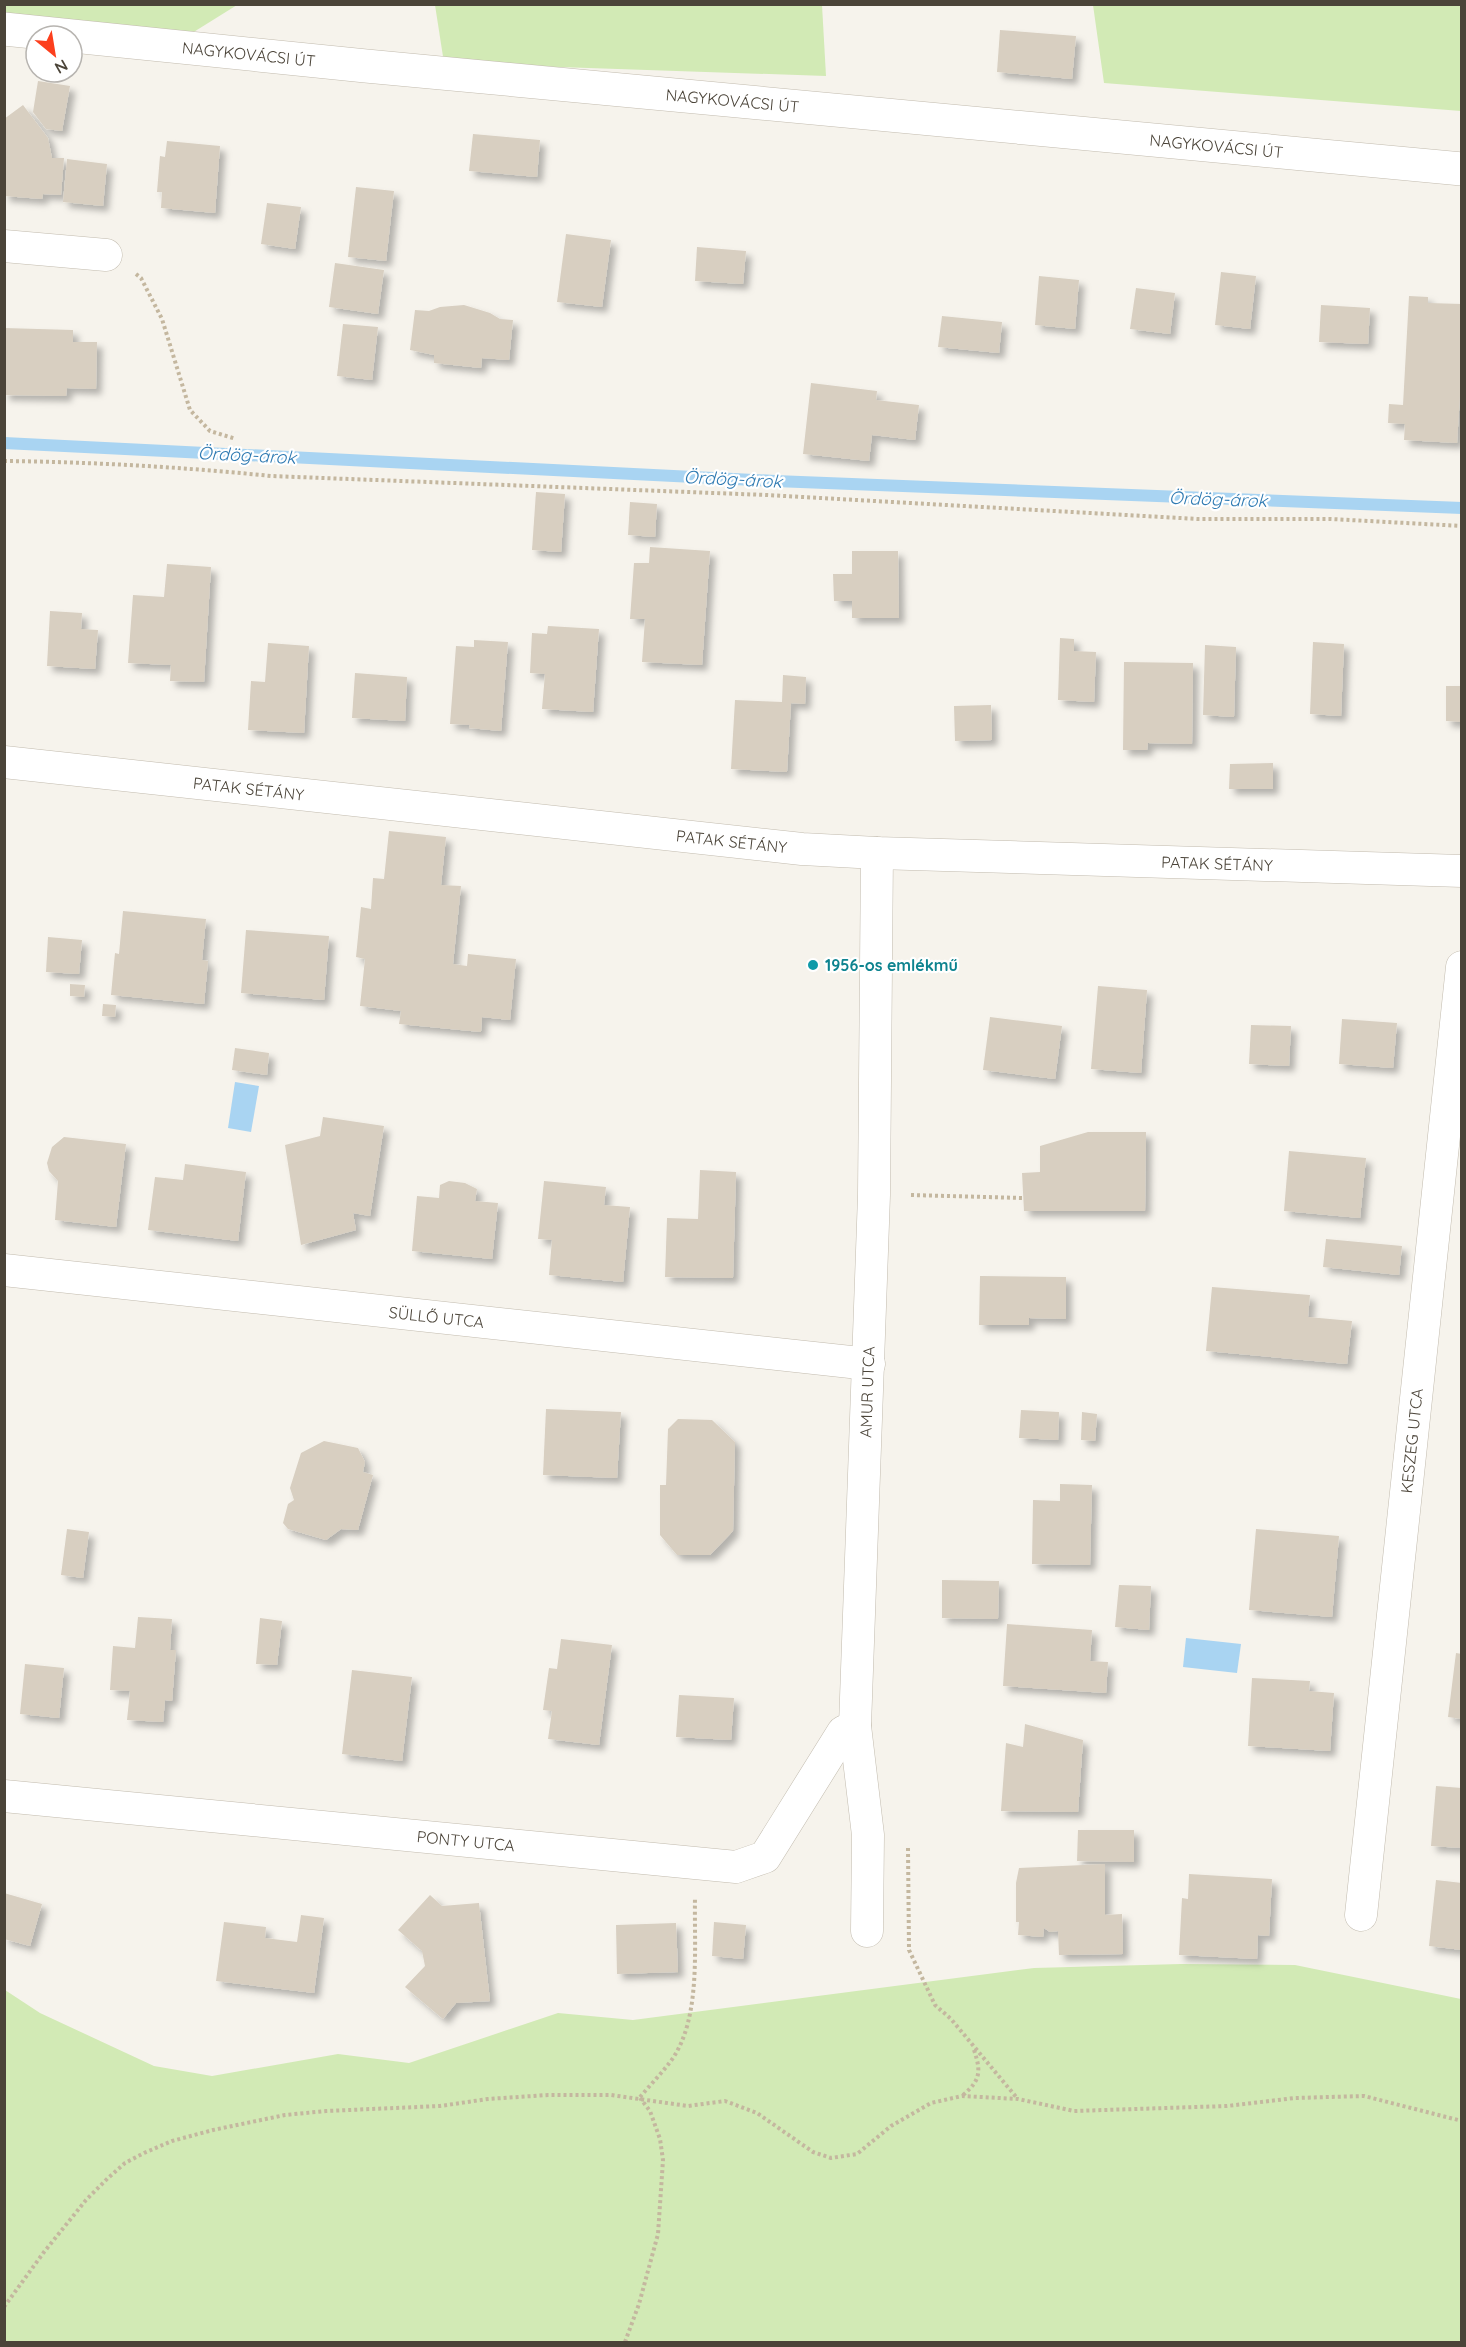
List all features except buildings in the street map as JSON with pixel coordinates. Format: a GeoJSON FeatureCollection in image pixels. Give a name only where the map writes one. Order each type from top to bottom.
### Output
{"type":"FeatureCollection","features":[{"type":"Feature","properties":{"kind":"street","name":"NAGYKOVÁCSI ÚT"},"geometry":{"type":"LineString","coordinates":[[4,29],[366,66],[1461,169]]}},
{"type":"Feature","properties":{"kind":"street"},"geometry":{"type":"LineString","coordinates":[[4,246],[106,255]]}},
{"type":"Feature","properties":{"kind":"street","name":"PATAK SÉTÁNY"},"geometry":{"type":"LineString","coordinates":[[4,762],[731,842],[877,853],[1461,871]]}},
{"type":"Feature","properties":{"kind":"street","name":"AMUR UTCA"},"geometry":{"type":"LineString","coordinates":[[867,1931],[868,1835],[855,1726],[874,1196],[877,853]]}},
{"type":"Feature","properties":{"kind":"street","name":"KESZEG UTCA"},"geometry":{"type":"LineString","coordinates":[[1361,1915],[1461,967]]}},
{"type":"Feature","properties":{"kind":"street","name":"SÜLLŐ UTCA"},"geometry":{"type":"LineString","coordinates":[[4,1270],[869,1364]]}},
{"type":"Feature","properties":{"kind":"street","name":"PONTY UTCA"},"geometry":{"type":"LineString","coordinates":[[4,1796],[736,1866],[765,1857],[843,1732],[855,1726]]}},
{"type":"Feature","properties":{"kind":"path"},"geometry":{"type":"LineString","coordinates":[[106,255],[120,261],[141,278],[162,319],[190,410],[210,431],[236,439]]}},
{"type":"Feature","properties":{"kind":"path"},"geometry":{"type":"LineString","coordinates":[[4,461],[73,462],[283,476],[766,495],[1198,519],[1331,519],[1461,526]]}},
{"type":"Feature","properties":{"kind":"path"},"geometry":{"type":"LineString","coordinates":[[952,1195],[1023,1198]]}},
{"type":"Feature","properties":{"kind":"path"},"geometry":{"type":"LineString","coordinates":[[868,1835],[908,1847],[909,1950],[935,2005],[951,2019],[1018,2099]]}},
{"type":"Feature","properties":{"kind":"path"},"geometry":{"type":"LineString","coordinates":[[639,2098],[673,2057],[688,2026],[693,1979],[695,1894],[687,1862]]}},
{"type":"Feature","properties":{"kind":"path"},"geometry":{"type":"LineString","coordinates":[[962,2096],[974,2086],[980,2068],[973,2046]]}},
{"type":"Feature","properties":{"kind":"path"},"geometry":{"type":"LineString","coordinates":[[4,2307],[44,2252],[108,2178],[144,2153],[172,2141],[285,2115],[440,2106],[488,2099],[548,2096],[639,2098],[688,2106],[724,2101],[757,2113],[813,2152],[831,2158],[857,2154],[891,2126],[931,2103],[962,2096],[1018,2099],[1074,2111],[1227,2106],[1295,2098],[1364,2096],[1461,2121]]}},
{"type":"Feature","properties":{"kind":"path"},"geometry":{"type":"LineString","coordinates":[[625,2343],[633,2325],[658,2234],[663,2160],[660,2139],[650,2111],[639,2098]]}},
{"type":"Feature","properties":{"kind":"green space"},"geometry":{"type":"Polygon","coordinates":[[[5,5],[237,5],[160,53],[84,42],[84,24],[24,24],[24,34],[5,31],[5,5]]]}},
{"type":"Feature","properties":{"kind":"green space"},"geometry":{"type":"Polygon","coordinates":[[[435,5],[822,5],[826,76],[444,63],[435,5]]]}},
{"type":"Feature","properties":{"kind":"green space"},"geometry":{"type":"Polygon","coordinates":[[[1093,5],[1461,5],[1461,111],[1104,83],[1093,5]]]}},
{"type":"Feature","properties":{"kind":"green space"},"geometry":{"type":"Polygon","coordinates":[[[1181,1964],[1295,1965],[1461,1999],[1461,2342],[5,2342],[5,1990],[40,2013],[154,2066],[212,2076],[338,2054],[409,2063],[558,2013],[633,2020],[1034,1968],[1181,1964]]]}},
{"type":"Feature","properties":{"kind":"water"},"geometry":{"type":"Polygon","coordinates":[[[235,1082],[259,1086],[251,1132],[228,1128],[235,1082]]]}},
{"type":"Feature","properties":{"kind":"water"},"geometry":{"type":"Polygon","coordinates":[[[1186,1638],[1241,1644],[1237,1673],[1183,1667],[1186,1638]]]}},
{"type":"Feature","properties":{"kind":"waterway","name":"Ördög-árok"},"geometry":{"type":"LineString","coordinates":[[4,443],[775,481],[1462,508]]}},
{"type":"Feature","properties":{"kind":"place","name":"1956-os emlékmű"},"geometry":{"type":"Point","coordinates":[813,965]}}]}
